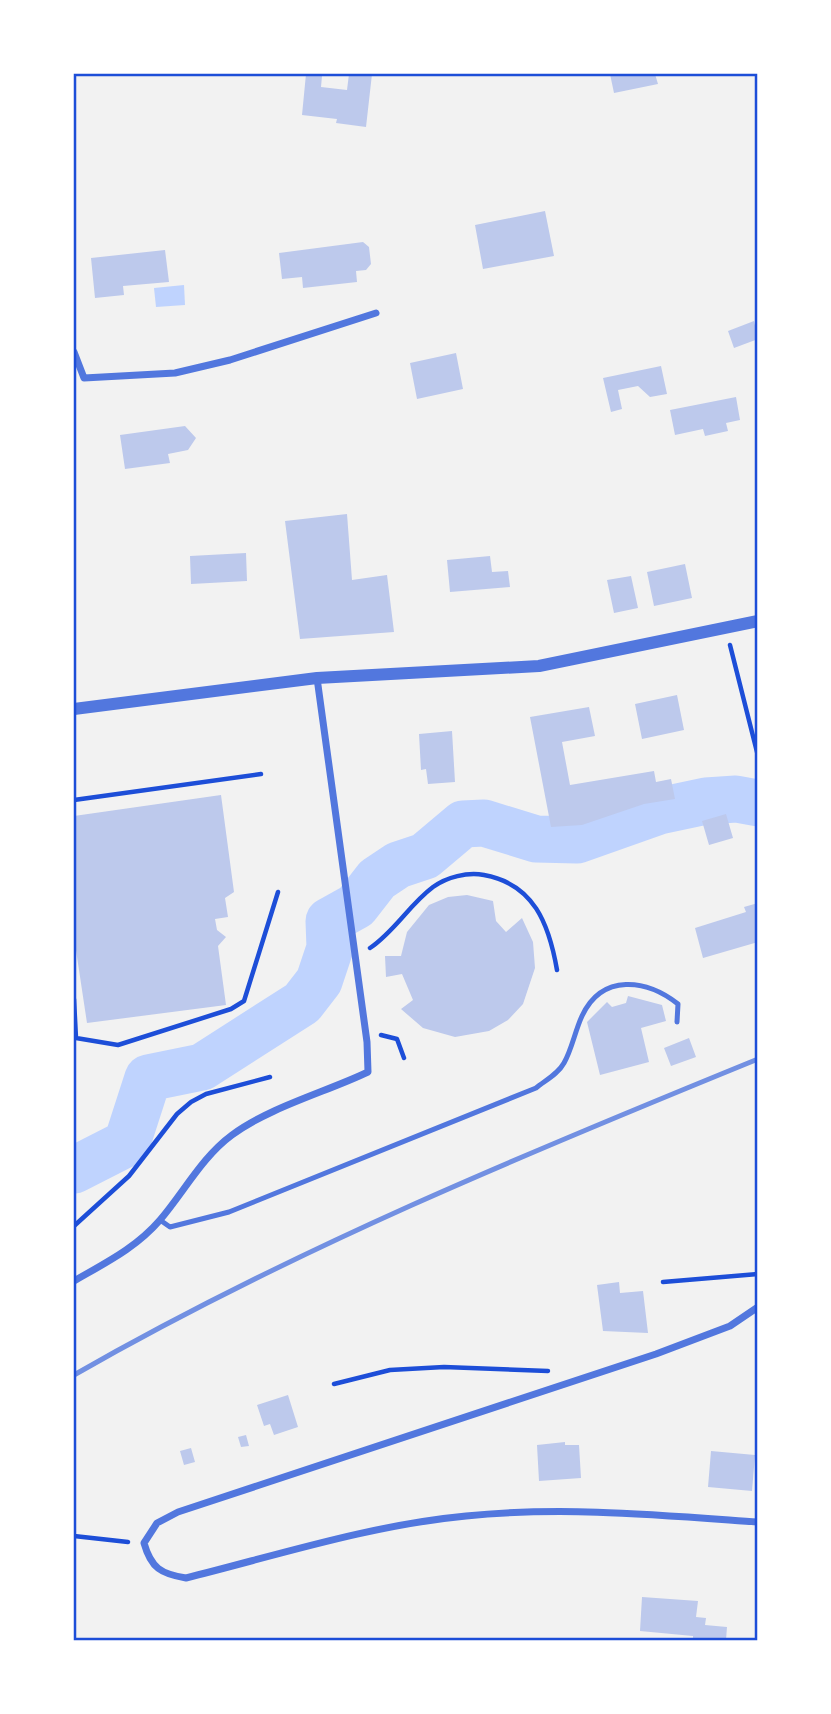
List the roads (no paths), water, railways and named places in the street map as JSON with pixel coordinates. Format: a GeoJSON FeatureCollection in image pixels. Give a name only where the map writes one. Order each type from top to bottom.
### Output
{"type":"FeatureCollection","features":[{"type":"Feature","properties":{"kind":"street"},"geometry":{"type":"LineString","coordinates":[[74,379],[174,373],[230,360],[376,313]]}},
{"type":"Feature","properties":{"kind":"street"},"geometry":{"type":"LineString","coordinates":[[74,352],[83,378]]}},
{"type":"Feature","properties":{"kind":"street"},"geometry":{"type":"LineString","coordinates":[[74,709],[317,678],[539,666],[758,621]]}},
{"type":"Feature","properties":{"kind":"street"},"geometry":{"type":"LineString","coordinates":[[74,1281],[134,1247],[160,1220],[201,1165],[231,1135],[253,1122],[368,1072],[367,1042],[317,678]]}},
{"type":"Feature","properties":{"kind":"street"},"geometry":{"type":"LineString","coordinates":[[758,1307],[730,1326],[656,1354],[178,1512],[157,1523],[144,1543],[150,1563],[165,1575],[186,1578],[391,1528],[464,1516],[542,1510],[758,1522]]}},
{"type":"Feature","properties":{"kind":"lane"},"geometry":{"type":"LineString","coordinates":[[160,1220],[170,1227],[229,1212],[536,1088],[558,1072],[566,1061],[583,1014],[592,999],[621,984],[661,991],[678,1004],[677,1022]]}},
{"type":"Feature","properties":{"kind":"water"},"geometry":{"type":"Polygon","coordinates":[[[184,285],[185,305],[156,307],[154,288],[184,285]]]}},
{"type":"Feature","properties":{"kind":"waterway"},"geometry":{"type":"LineString","coordinates":[[74,1170],[127,1143],[148,1078],[202,1067],[302,1003],[319,981],[330,948],[329,921],[356,906],[377,879],[398,865],[425,856],[463,824],[484,823],[536,839],[577,840],[659,811],[706,801],[736,799],[758,803]]}},
{"type":"Feature","properties":{"kind":"railway"},"geometry":{"type":"LineString","coordinates":[[74,1375],[156,1329],[325,1245],[583,1131],[758,1059]]}}]}
